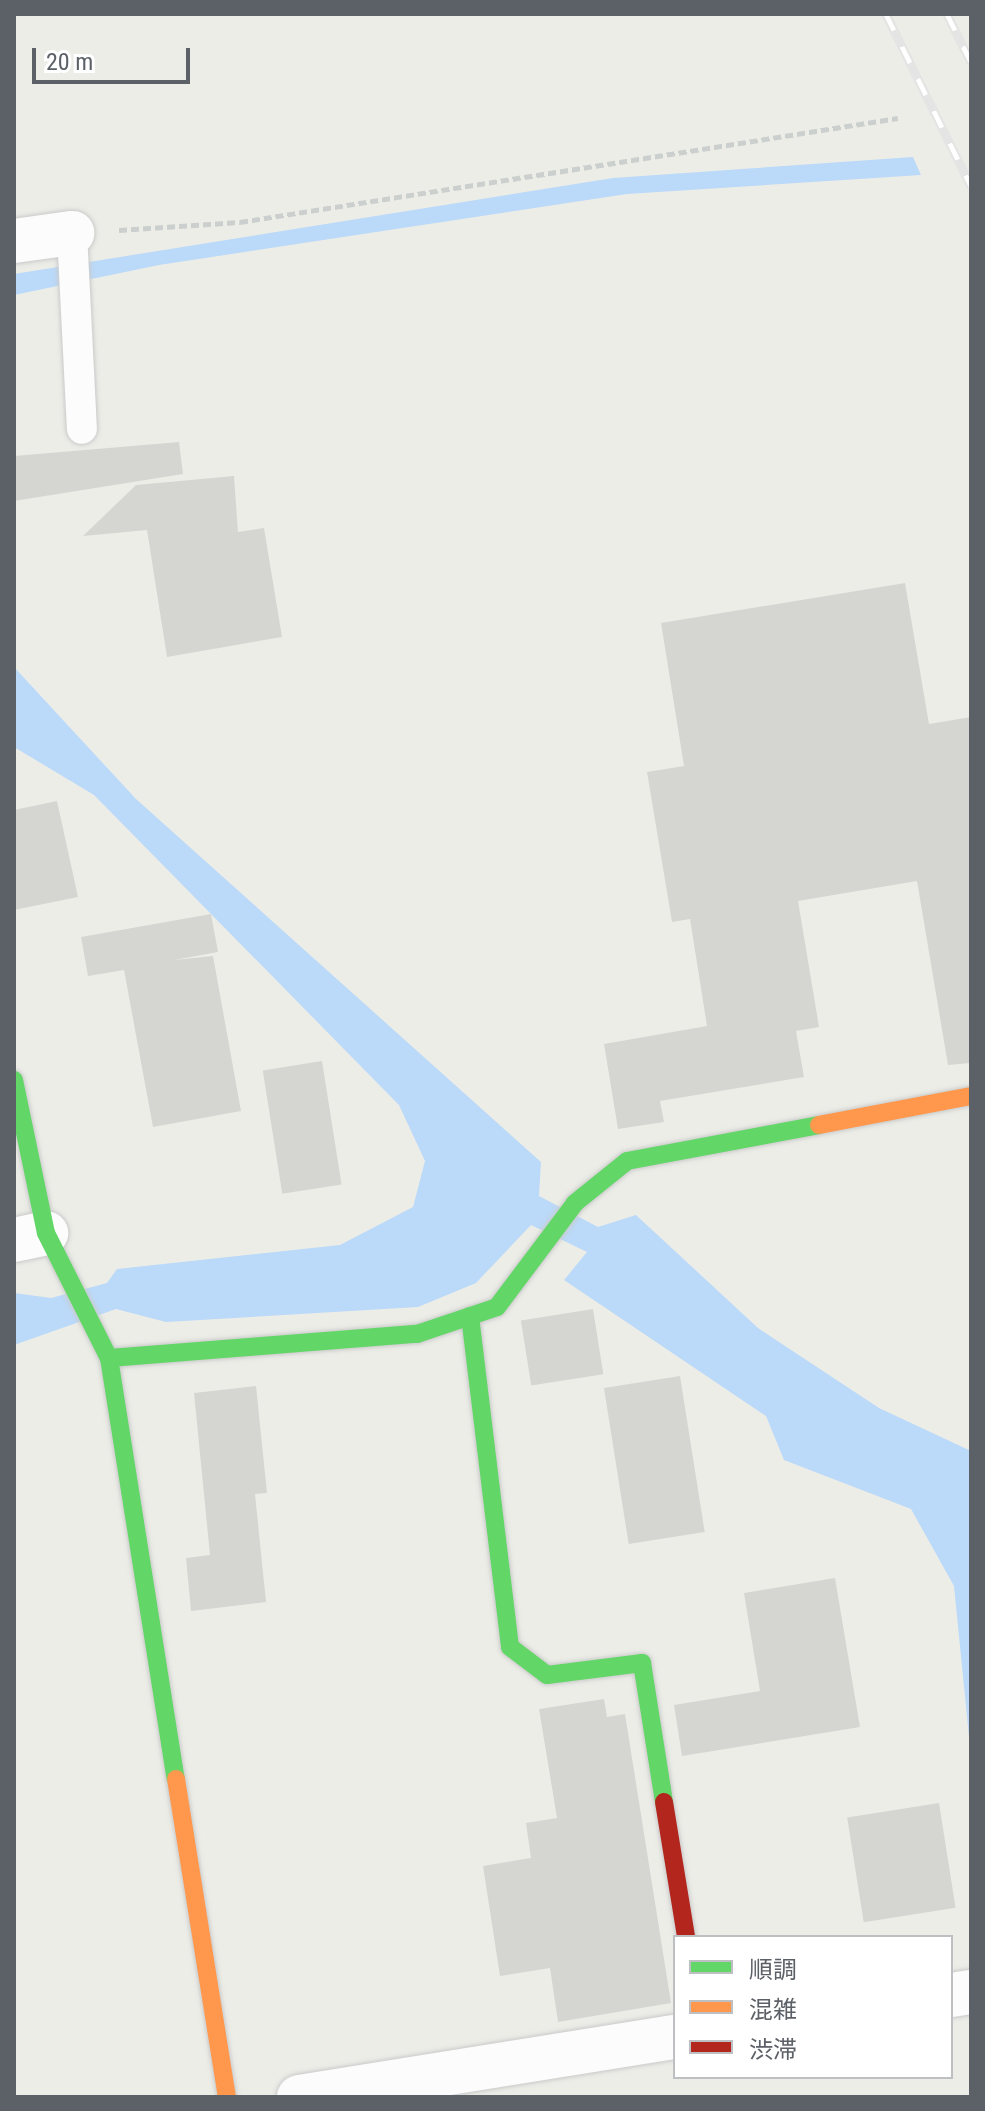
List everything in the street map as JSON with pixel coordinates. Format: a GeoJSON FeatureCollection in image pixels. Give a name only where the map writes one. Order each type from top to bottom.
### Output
{"type":"FeatureCollection","features":[{"type":"Feature","properties":{"kind":"street"},"geometry":{"type":"LineString","coordinates":[[14,241],[72,233]]}},
{"type":"Feature","properties":{"kind":"street"},"geometry":{"type":"LineString","coordinates":[[14,1080],[41,1247],[99,1337],[109,1358],[227,2097]]}},
{"type":"Feature","properties":{"kind":"street"},"geometry":{"type":"LineString","coordinates":[[109,1358],[417,1334],[497,1307],[575,1203],[627,1161],[971,1096]]}},
{"type":"Feature","properties":{"kind":"street"},"geometry":{"type":"LineString","coordinates":[[470,1316],[510,1647],[547,1675],[642,1663],[686,1935]]}},
{"type":"Feature","properties":{"kind":"street"},"geometry":{"type":"LineString","coordinates":[[299,2097],[673,2037]]}},
{"type":"Feature","properties":{"kind":"lane"},"geometry":{"type":"LineString","coordinates":[[72,233],[82,429]]}},
{"type":"Feature","properties":{"kind":"path"},"geometry":{"type":"LineString","coordinates":[[72,233],[240,222],[898,118]]}},
{"type":"Feature","properties":{"kind":"water"},"geometry":{"type":"Polygon","coordinates":[[[913,157],[921,175],[627,194],[159,265],[14,295],[14,274],[613,178],[913,157]]]}},
{"type":"Feature","properties":{"kind":"water"},"geometry":{"type":"Polygon","coordinates":[[[14,667],[136,799],[541,1162],[539,1196],[598,1227],[636,1215],[758,1328],[879,1408],[971,1451],[971,1757],[954,1586],[911,1509],[784,1460],[766,1416],[564,1280],[587,1252],[531,1225],[476,1283],[418,1307],[166,1322],[116,1309],[14,1345],[14,1293],[51,1298],[107,1283],[117,1269],[340,1245],[413,1207],[425,1161],[399,1105],[94,795],[14,747],[14,667]]]}},
{"type":"Feature","properties":{"kind":"building"},"geometry":{"type":"Polygon","coordinates":[[[179,442],[183,474],[14,501],[14,456],[179,442]]]}},
{"type":"Feature","properties":{"kind":"building"},"geometry":{"type":"Polygon","coordinates":[[[234,476],[238,532],[264,528],[282,637],[167,657],[147,530],[83,536],[136,485],[234,476]]]}},
{"type":"Feature","properties":{"kind":"building"},"geometry":{"type":"Polygon","coordinates":[[[905,583],[929,724],[971,717],[971,1063],[948,1065],[917,881],[798,901],[819,1027],[796,1031],[804,1077],[660,1101],[664,1122],[618,1129],[604,1044],[707,1026],[690,919],[672,922],[647,772],[684,766],[661,623],[905,583]]]}},
{"type":"Feature","properties":{"kind":"building"},"geometry":{"type":"Polygon","coordinates":[[[57,801],[78,897],[14,910],[14,810],[57,801]]]}},
{"type":"Feature","properties":{"kind":"building"},"geometry":{"type":"Polygon","coordinates":[[[211,914],[218,952],[174,960],[213,956],[241,1111],[153,1127],[124,970],[88,976],[81,937],[211,914]]]}},
{"type":"Feature","properties":{"kind":"building"},"geometry":{"type":"Polygon","coordinates":[[[322,1061],[342,1184],[282,1194],[263,1070],[322,1061]]]}},
{"type":"Feature","properties":{"kind":"building"},"geometry":{"type":"Polygon","coordinates":[[[593,1309],[603,1374],[531,1386],[521,1320],[593,1309]]]}},
{"type":"Feature","properties":{"kind":"building"},"geometry":{"type":"Polygon","coordinates":[[[680,1376],[705,1532],[629,1544],[604,1388],[680,1376]]]}},
{"type":"Feature","properties":{"kind":"building"},"geometry":{"type":"Polygon","coordinates":[[[256,1386],[267,1493],[255,1494],[266,1602],[191,1611],[186,1558],[210,1555],[194,1393],[256,1386]]]}},
{"type":"Feature","properties":{"kind":"building"},"geometry":{"type":"Polygon","coordinates":[[[835,1578],[860,1727],[682,1756],[674,1705],[760,1691],[744,1593],[835,1578]]]}},
{"type":"Feature","properties":{"kind":"building"},"geometry":{"type":"Polygon","coordinates":[[[604,1699],[607,1717],[625,1714],[671,2003],[558,2022],[550,1968],[500,1976],[483,1866],[531,1858],[526,1823],[557,1818],[539,1709],[604,1699]]]}},
{"type":"Feature","properties":{"kind":"building"},"geometry":{"type":"Polygon","coordinates":[[[939,1803],[956,1908],[864,1922],[847,1818],[939,1803]]]}},
{"type":"Feature","properties":{"kind":"railway"},"geometry":{"type":"LineString","coordinates":[[886,14],[971,186]]}},
{"type":"Feature","properties":{"kind":"railway"},"geometry":{"type":"LineString","coordinates":[[947,14],[971,62]]}},
{"type":"Feature","properties":{"kind":"traffic: fast"},"geometry":{"type":"LineString","coordinates":[[14,1080],[46,1233],[109,1358],[176,1779]]}},
{"type":"Feature","properties":{"kind":"traffic: fast"},"geometry":{"type":"LineString","coordinates":[[109,1358],[417,1334],[497,1307],[575,1203],[627,1161],[819,1125]]}},
{"type":"Feature","properties":{"kind":"traffic: fast"},"geometry":{"type":"LineString","coordinates":[[470,1316],[510,1647],[547,1675],[642,1663],[664,1802]]}},
{"type":"Feature","properties":{"kind":"traffic: slow"},"geometry":{"type":"LineString","coordinates":[[819,1125],[971,1096]]}},
{"type":"Feature","properties":{"kind":"traffic: slow"},"geometry":{"type":"LineString","coordinates":[[176,1779],[227,2097]]}},
{"type":"Feature","properties":{"kind":"traffic: jam"},"geometry":{"type":"LineString","coordinates":[[664,1802],[686,1935]]}}]}
